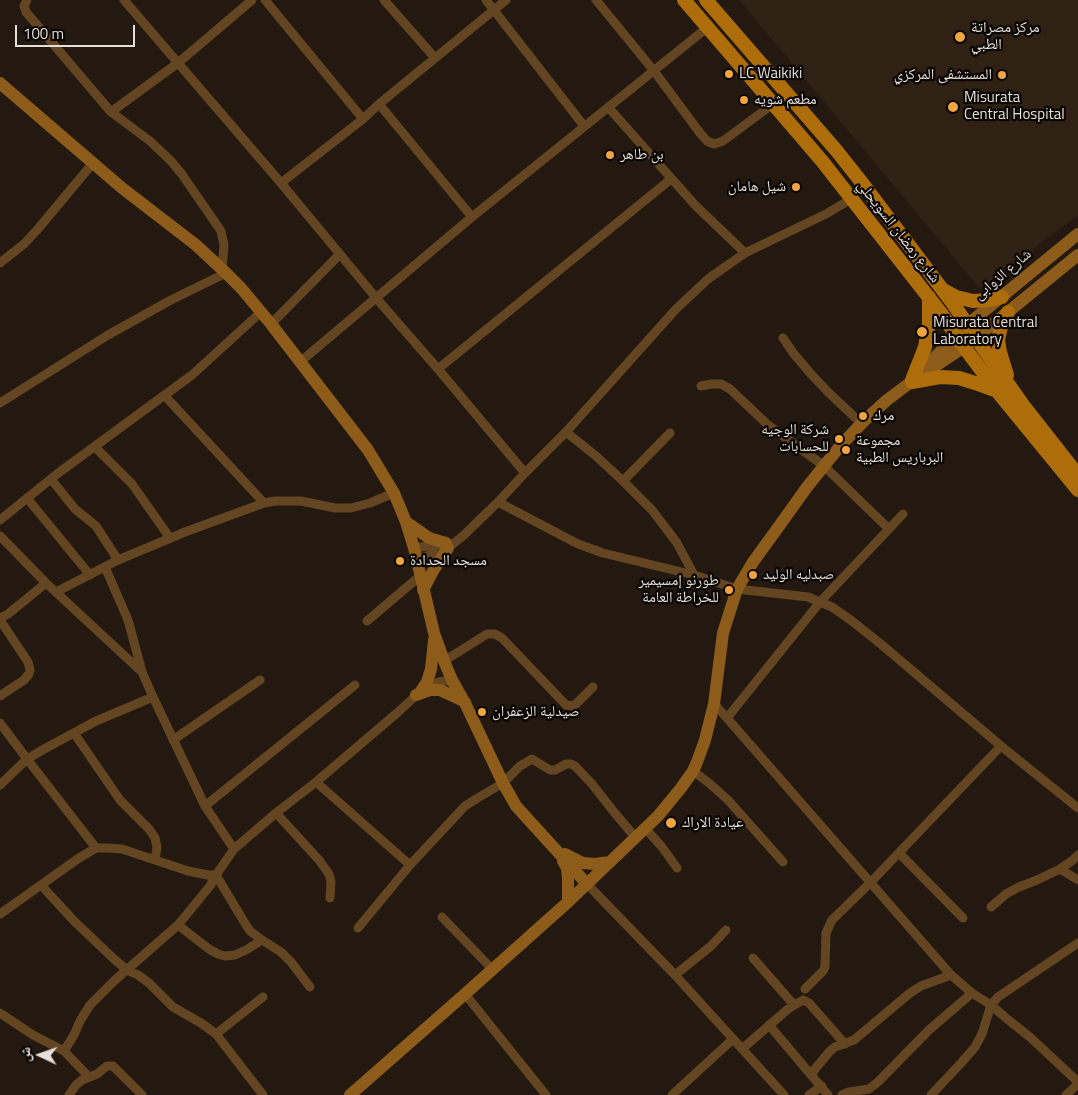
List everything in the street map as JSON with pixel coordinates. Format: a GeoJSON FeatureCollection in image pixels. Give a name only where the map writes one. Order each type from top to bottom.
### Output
{"type":"FeatureCollection","features":[{"type":"Feature","properties":{"kind":"main road","name":"شارع رمضان السويحلي"},"geometry":{"type":"LineString","coordinates":[[684,0],[822,161],[929,298],[964,347],[1023,405],[1078,475]]}},
{"type":"Feature","properties":{"kind":"main road","name":"شارع رمضان السويحلي"},"geometry":{"type":"LineString","coordinates":[[706,0],[836,150],[944,290],[976,338],[1004,388],[1078,490]]}},
{"type":"Feature","properties":{"kind":"main road"},"geometry":{"type":"LineString","coordinates":[[944,290],[956,297],[973,301],[1002,297]]}},
{"type":"Feature","properties":{"kind":"main road"},"geometry":{"type":"LineString","coordinates":[[911,382],[925,347],[929,324],[929,298]]}},
{"type":"Feature","properties":{"kind":"main road"},"geometry":{"type":"LineString","coordinates":[[911,382],[940,377],[1004,388],[998,340],[1001,327],[1008,312]]}},
{"type":"Feature","properties":{"kind":"street"},"geometry":{"type":"LineString","coordinates":[[27,0],[24,6],[26,12],[111,112],[150,141],[181,172],[219,226],[224,245],[224,271]]}},
{"type":"Feature","properties":{"kind":"street"},"geometry":{"type":"LineString","coordinates":[[124,0],[525,473]]}},
{"type":"Feature","properties":{"kind":"street"},"geometry":{"type":"LineString","coordinates":[[111,112],[178,63],[252,0]]}},
{"type":"Feature","properties":{"kind":"street"},"geometry":{"type":"LineString","coordinates":[[265,0],[363,118]]}},
{"type":"Feature","properties":{"kind":"street"},"geometry":{"type":"LineString","coordinates":[[384,0],[434,58]]}},
{"type":"Feature","properties":{"kind":"street"},"geometry":{"type":"LineString","coordinates":[[486,0],[584,126]]}},
{"type":"Feature","properties":{"kind":"street"},"geometry":{"type":"LineString","coordinates":[[281,183],[506,0]]}},
{"type":"Feature","properties":{"kind":"street"},"geometry":{"type":"LineString","coordinates":[[596,0],[654,71],[707,141],[711,143],[723,141],[773,104]]}},
{"type":"Feature","properties":{"kind":"street"},"geometry":{"type":"LineString","coordinates":[[300,362],[584,126],[708,27]]}},
{"type":"Feature","properties":{"kind":"street"},"geometry":{"type":"LineString","coordinates":[[0,83],[122,188],[196,245],[241,288],[271,324],[368,450],[394,493],[406,522],[434,633],[444,661],[516,806],[587,884],[675,975],[784,1095]]}},
{"type":"Feature","properties":{"kind":"street"},"geometry":{"type":"LineString","coordinates":[[379,104],[472,218]]}},
{"type":"Feature","properties":{"kind":"street"},"geometry":{"type":"LineString","coordinates":[[608,107],[671,179],[745,253]]}},
{"type":"Feature","properties":{"kind":"street"},"geometry":{"type":"LineString","coordinates":[[0,263],[24,244],[93,163]]}},
{"type":"Feature","properties":{"kind":"street"},"geometry":{"type":"LineString","coordinates":[[438,369],[671,179]]}},
{"type":"Feature","properties":{"kind":"street"},"geometry":{"type":"LineString","coordinates":[[415,554],[447,546],[459,539],[566,432],[654,332],[708,279],[745,253],[826,214],[851,199]]}},
{"type":"Feature","properties":{"kind":"street"},"geometry":{"type":"LineString","coordinates":[[1073,238],[1078,254]]}},
{"type":"Feature","properties":{"kind":"street","name":"شارع الزوابى"},"geometry":{"type":"LineString","coordinates":[[911,382],[967,325],[1073,238]]}},
{"type":"Feature","properties":{"kind":"street"},"geometry":{"type":"LineString","coordinates":[[271,324],[340,254]]}},
{"type":"Feature","properties":{"kind":"street","name":"شارع الزوابى"},"geometry":{"type":"LineString","coordinates":[[911,382],[976,338],[1078,254]]}},
{"type":"Feature","properties":{"kind":"street"},"geometry":{"type":"LineString","coordinates":[[0,403],[108,335],[224,271]]}},
{"type":"Feature","properties":{"kind":"street"},"geometry":{"type":"LineString","coordinates":[[0,520],[51,479],[203,367],[261,312]]}},
{"type":"Feature","properties":{"kind":"street"},"geometry":{"type":"LineString","coordinates":[[783,338],[811,374],[862,424]]}},
{"type":"Feature","properties":{"kind":"street"},"geometry":{"type":"LineString","coordinates":[[350,1095],[568,902],[658,816],[670,801],[693,771],[705,740],[714,704],[718,658],[723,633],[737,589],[753,562],[841,445],[887,400],[911,382]]}},
{"type":"Feature","properties":{"kind":"street"},"geometry":{"type":"LineString","coordinates":[[701,386],[717,384],[726,387],[768,425],[824,466],[888,528]]}},
{"type":"Feature","properties":{"kind":"street"},"geometry":{"type":"LineString","coordinates":[[165,396],[264,503]]}},
{"type":"Feature","properties":{"kind":"street"},"geometry":{"type":"LineString","coordinates":[[566,432],[596,456],[652,510],[678,543],[694,575]]}},
{"type":"Feature","properties":{"kind":"street"},"geometry":{"type":"LineString","coordinates":[[623,481],[670,433]]}},
{"type":"Feature","properties":{"kind":"street"},"geometry":{"type":"LineString","coordinates":[[95,447],[132,484],[170,538]]}},
{"type":"Feature","properties":{"kind":"street"},"geometry":{"type":"LineString","coordinates":[[51,479],[75,509],[96,526],[118,560]]}},
{"type":"Feature","properties":{"kind":"street"},"geometry":{"type":"LineString","coordinates":[[56,592],[118,560],[170,538],[264,503],[301,501],[335,508],[351,508],[370,503],[394,493]]}},
{"type":"Feature","properties":{"kind":"street"},"geometry":{"type":"LineString","coordinates":[[27,498],[90,575]]}},
{"type":"Feature","properties":{"kind":"street"},"geometry":{"type":"LineString","coordinates":[[498,502],[555,533],[612,556],[694,575],[737,589],[808,597],[832,607],[882,644],[1078,808]]}},
{"type":"Feature","properties":{"kind":"street"},"geometry":{"type":"LineString","coordinates":[[727,718],[820,602],[903,514]]}},
{"type":"Feature","properties":{"kind":"street"},"geometry":{"type":"LineString","coordinates":[[406,522],[429,538],[447,546]]}},
{"type":"Feature","properties":{"kind":"street"},"geometry":{"type":"LineString","coordinates":[[0,536],[46,584],[142,672]]}},
{"type":"Feature","properties":{"kind":"street"},"geometry":{"type":"LineString","coordinates":[[423,590],[447,546]]}},
{"type":"Feature","properties":{"kind":"street"},"geometry":{"type":"LineString","coordinates":[[105,567],[128,620],[142,672],[153,697],[205,806],[234,849]]}},
{"type":"Feature","properties":{"kind":"street"},"geometry":{"type":"LineString","coordinates":[[367,621],[420,576]]}},
{"type":"Feature","properties":{"kind":"street"},"geometry":{"type":"LineString","coordinates":[[0,696],[24,680],[30,670],[28,662],[0,619],[46,584]]}},
{"type":"Feature","properties":{"kind":"street"},"geometry":{"type":"LineString","coordinates":[[64,1051],[74,1035],[80,1020],[99,994],[178,925],[210,886],[234,849],[276,812],[316,782],[418,693],[427,682],[431,669],[434,633]]}},
{"type":"Feature","properties":{"kind":"street"},"geometry":{"type":"LineString","coordinates":[[444,661],[487,634],[495,634],[502,638],[566,705],[572,706],[576,704],[593,687]]}},
{"type":"Feature","properties":{"kind":"street"},"geometry":{"type":"LineString","coordinates":[[173,740],[260,680]]}},
{"type":"Feature","properties":{"kind":"street"},"geometry":{"type":"LineString","coordinates":[[418,693],[438,682],[452,680]]}},
{"type":"Feature","properties":{"kind":"street"},"geometry":{"type":"LineString","coordinates":[[205,806],[355,685]]}},
{"type":"Feature","properties":{"kind":"street"},"geometry":{"type":"LineString","coordinates":[[418,693],[440,690],[465,703]]}},
{"type":"Feature","properties":{"kind":"street"},"geometry":{"type":"LineString","coordinates":[[0,785],[28,759],[96,721],[153,697]]}},
{"type":"Feature","properties":{"kind":"street"},"geometry":{"type":"LineString","coordinates":[[714,704],[951,975],[1031,1038],[1078,1083],[1066,1095]]}},
{"type":"Feature","properties":{"kind":"street"},"geometry":{"type":"LineString","coordinates":[[0,723],[96,848]]}},
{"type":"Feature","properties":{"kind":"street"},"geometry":{"type":"LineString","coordinates":[[74,733],[120,800],[149,829],[155,838],[157,847],[155,860]]}},
{"type":"Feature","properties":{"kind":"street"},"geometry":{"type":"LineString","coordinates":[[805,989],[825,967],[826,933],[832,920],[1002,746]]}},
{"type":"Feature","properties":{"kind":"street"},"geometry":{"type":"LineString","coordinates":[[358,928],[410,865],[465,806],[503,783],[520,766],[532,759],[550,770],[555,770],[566,764],[575,766],[614,812],[662,847],[677,868]]}},
{"type":"Feature","properties":{"kind":"street"},"geometry":{"type":"LineString","coordinates":[[693,771],[710,783],[728,800],[782,862]]}},
{"type":"Feature","properties":{"kind":"street"},"geometry":{"type":"LineString","coordinates":[[316,782],[410,865]]}},
{"type":"Feature","properties":{"kind":"street"},"geometry":{"type":"LineString","coordinates":[[276,812],[329,874],[331,882],[330,898]]}},
{"type":"Feature","properties":{"kind":"street"},"geometry":{"type":"LineString","coordinates":[[0,914],[96,848],[122,849],[188,871],[216,875]]}},
{"type":"Feature","properties":{"kind":"street"},"geometry":{"type":"LineString","coordinates":[[557,851],[584,863],[610,862]]}},
{"type":"Feature","properties":{"kind":"street"},"geometry":{"type":"LineString","coordinates":[[557,851],[567,868],[568,902]]}},
{"type":"Feature","properties":{"kind":"street"},"geometry":{"type":"LineString","coordinates":[[898,853],[963,918]]}},
{"type":"Feature","properties":{"kind":"street"},"geometry":{"type":"LineString","coordinates":[[991,907],[1006,894],[1060,869],[1078,855]]}},
{"type":"Feature","properties":{"kind":"street"},"geometry":{"type":"LineString","coordinates":[[1060,869],[1078,880]]}},
{"type":"Feature","properties":{"kind":"street"},"geometry":{"type":"LineString","coordinates":[[216,875],[250,931],[281,952],[310,987]]}},
{"type":"Feature","properties":{"kind":"street"},"geometry":{"type":"LineString","coordinates":[[41,885],[74,921],[127,970],[149,983],[172,1006],[202,1023],[216,1034],[262,1095]]}},
{"type":"Feature","properties":{"kind":"street"},"geometry":{"type":"LineString","coordinates":[[442,917],[493,970]]}},
{"type":"Feature","properties":{"kind":"street"},"geometry":{"type":"LineString","coordinates":[[178,925],[209,950],[225,956],[236,955],[262,940]]}},
{"type":"Feature","properties":{"kind":"street"},"geometry":{"type":"LineString","coordinates":[[675,975],[711,946],[726,930]]}},
{"type":"Feature","properties":{"kind":"street"},"geometry":{"type":"LineString","coordinates":[[931,1095],[975,1047],[982,1034],[991,1005],[1002,993],[1078,943]]}},
{"type":"Feature","properties":{"kind":"street"},"geometry":{"type":"LineString","coordinates":[[753,958],[794,1005]]}},
{"type":"Feature","properties":{"kind":"street"},"geometry":{"type":"LineString","coordinates":[[812,1075],[815,1068],[830,1051],[835,1047],[854,1040],[910,993],[921,986],[951,975]]}},
{"type":"Feature","properties":{"kind":"street"},"geometry":{"type":"LineString","coordinates":[[842,1095],[869,1089],[878,1082],[929,1030],[972,993]]}},
{"type":"Feature","properties":{"kind":"street"},"geometry":{"type":"LineString","coordinates":[[466,994],[546,1095]]}},
{"type":"Feature","properties":{"kind":"street"},"geometry":{"type":"LineString","coordinates":[[216,1034],[263,998]]}},
{"type":"Feature","properties":{"kind":"street"},"geometry":{"type":"LineString","coordinates":[[742,1048],[794,1005],[803,1000],[809,1003],[845,1044]]}},
{"type":"Feature","properties":{"kind":"street"},"geometry":{"type":"LineString","coordinates":[[0,1013],[33,1035],[64,1051],[90,1077]]}},
{"type":"Feature","properties":{"kind":"street"},"geometry":{"type":"LineString","coordinates":[[769,1025],[828,1095]]}},
{"type":"Feature","properties":{"kind":"street"},"geometry":{"type":"LineString","coordinates":[[672,1095],[733,1039]]}},
{"type":"Feature","properties":{"kind":"street"},"geometry":{"type":"LineString","coordinates":[[68,1095],[82,1080],[96,1074],[107,1066],[113,1066],[142,1095]]}},
{"type":"Feature","properties":{"kind":"street"},"geometry":{"type":"LineString","coordinates":[[809,1095],[822,1086]]}},
{"type":"Feature","properties":{"kind":"shaded area","name":"Misurata Central Hospital"},"geometry":{"type":"Polygon","coordinates":[[[739,0],[1078,0],[1078,215],[980,289],[739,0]]]}},
{"type":"Feature","properties":{"kind":"place","name":"مركز مصراتة الطبي"},"geometry":{"type":"Point","coordinates":[960,37]}},
{"type":"Feature","properties":{"kind":"place","name":"LC Waikiki"},"geometry":{"type":"Point","coordinates":[729,74]}},
{"type":"Feature","properties":{"kind":"place","name":"المستشفى المركزي"},"geometry":{"type":"Point","coordinates":[1002,75]}},
{"type":"Feature","properties":{"kind":"place","name":"مطعم شويه"},"geometry":{"type":"Point","coordinates":[744,100]}},
{"type":"Feature","properties":{"kind":"place","name":"Misurata Central Hospital"},"geometry":{"type":"Point","coordinates":[953,107]}},
{"type":"Feature","properties":{"kind":"place","name":"بن طاهر"},"geometry":{"type":"Point","coordinates":[610,155]}},
{"type":"Feature","properties":{"kind":"place","name":"شيل هامان"},"geometry":{"type":"Point","coordinates":[796,187]}},
{"type":"Feature","properties":{"kind":"place","name":"Misurata Central Laboratory"},"geometry":{"type":"Point","coordinates":[922,332]}},
{"type":"Feature","properties":{"kind":"place","name":"مرك"},"geometry":{"type":"Point","coordinates":[863,416]}},
{"type":"Feature","properties":{"kind":"place","name":"شركة الوجيه للحسابات"},"geometry":{"type":"Point","coordinates":[839,439]}},
{"type":"Feature","properties":{"kind":"place","name":"مجموعة البرباريس الطبية"},"geometry":{"type":"Point","coordinates":[846,450]}},
{"type":"Feature","properties":{"kind":"place","name":"مسجد الحدادة"},"geometry":{"type":"Point","coordinates":[400,561]}},
{"type":"Feature","properties":{"kind":"place","name":"صبدليه الوليد"},"geometry":{"type":"Point","coordinates":[753,575]}},
{"type":"Feature","properties":{"kind":"place","name":"طورنو إمسيمير للخراطة العامة"},"geometry":{"type":"Point","coordinates":[729,590]}},
{"type":"Feature","properties":{"kind":"place","name":"صيدلية الزعفران"},"geometry":{"type":"Point","coordinates":[482,712]}},
{"type":"Feature","properties":{"kind":"place","name":"عيادة الاراك"},"geometry":{"type":"Point","coordinates":[671,823]}}]}
